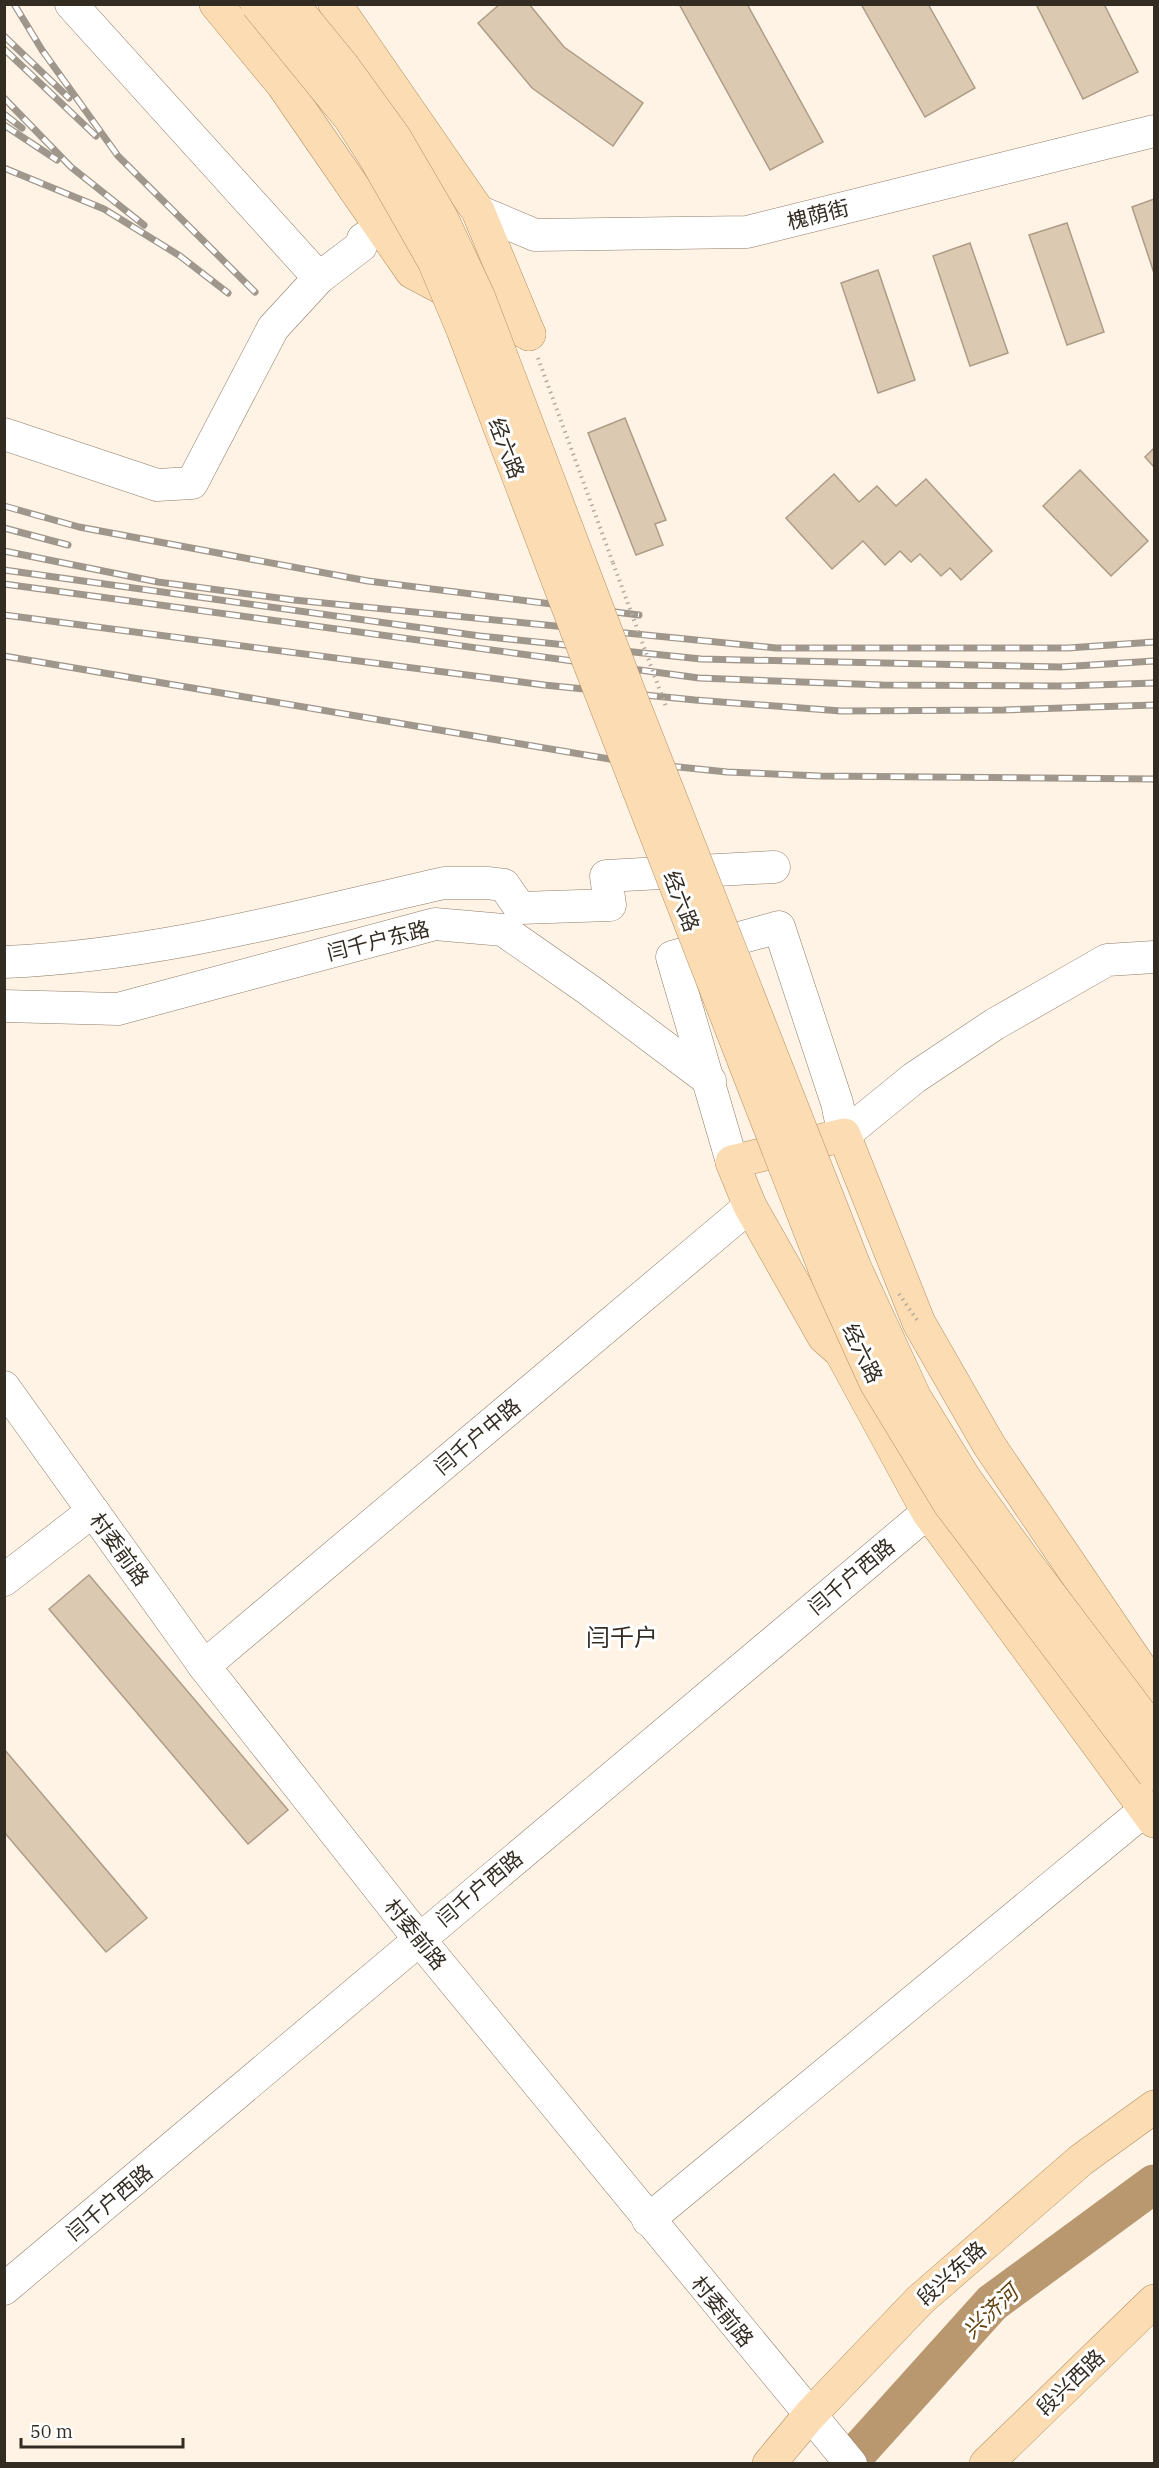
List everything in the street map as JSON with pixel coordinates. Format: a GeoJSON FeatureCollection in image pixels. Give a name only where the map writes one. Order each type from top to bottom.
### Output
{"type":"FeatureCollection","features":[{"type":"Feature","properties":{"kind":"main road"},"geometry":{"type":"LineString","coordinates":[[216,4],[283,85],[412,272],[529,334]]}},
{"type":"Feature","properties":{"kind":"main road","name":"经六路"},"geometry":{"type":"LineString","coordinates":[[257,4],[350,118],[434,261],[463,330],[581,642],[828,1277],[876,1383],[949,1503],[1155,1774]]}},
{"type":"Feature","properties":{"kind":"main road","name":"经六路"},"geometry":{"type":"LineString","coordinates":[[292,4],[342,65],[395,138],[441,216],[479,298],[633,703],[855,1268],[915,1398],[984,1505],[1155,1732]]}},
{"type":"Feature","properties":{"kind":"main road"},"geometry":{"type":"LineString","coordinates":[[335,4],[478,211],[529,334]]}},
{"type":"Feature","properties":{"kind":"main road"},"geometry":{"type":"LineString","coordinates":[[1150,1815],[928,1512],[841,1352],[824,1337],[750,1206],[732,1162],[844,1135],[919,1323],[989,1445],[1155,1688]]}},
{"type":"Feature","properties":{"kind":"main road","name":"段兴东路"},"geometry":{"type":"LineString","coordinates":[[769,2463],[816,2424],[920,2300],[1081,2160],[1155,2107]]}},
{"type":"Feature","properties":{"kind":"main road","name":"段兴西路"},"geometry":{"type":"LineString","coordinates":[[986,2463],[1155,2301]]}},
{"type":"Feature","properties":{"kind":"street"},"geometry":{"type":"LineString","coordinates":[[71,4],[319,278]]}},
{"type":"Feature","properties":{"kind":"street","name":"槐荫街"},"geometry":{"type":"LineString","coordinates":[[478,211],[535,235],[747,232],[1155,131]]}},
{"type":"Feature","properties":{"kind":"street"},"geometry":{"type":"LineString","coordinates":[[4,434],[157,485],[192,483],[273,328],[319,278],[361,246],[363,239],[381,227]]}},
{"type":"Feature","properties":{"kind":"street"},"geometry":{"type":"LineString","coordinates":[[470,927],[483,920],[520,908],[610,904],[606,876],[774,867]]}},
{"type":"Feature","properties":{"kind":"street"},"geometry":{"type":"LineString","coordinates":[[4,962],[61,960],[175,944],[444,883],[504,885],[520,908]]}},
{"type":"Feature","properties":{"kind":"street","name":"闫千户东路"},"geometry":{"type":"LineString","coordinates":[[4,1006],[118,1009],[435,924],[503,930],[589,990],[710,1081]]}},
{"type":"Feature","properties":{"kind":"street"},"geometry":{"type":"LineString","coordinates":[[732,1162],[672,957],[778,927],[837,1102],[844,1135],[914,1078],[994,1024],[1107,960],[1155,957]]}},
{"type":"Feature","properties":{"kind":"street","name":"闫千户中路"},"geometry":{"type":"LineString","coordinates":[[204,1666],[750,1206]]}},
{"type":"Feature","properties":{"kind":"street","name":"村委前路"},"geometry":{"type":"LineString","coordinates":[[4,1387],[204,1666],[418,1939],[816,2424],[851,2463]]}},
{"type":"Feature","properties":{"kind":"street"},"geometry":{"type":"LineString","coordinates":[[4,1580],[93,1511]]}},
{"type":"Feature","properties":{"kind":"street","name":"闫千户西路"},"geometry":{"type":"LineString","coordinates":[[4,2289],[928,1512]]}},
{"type":"Feature","properties":{"kind":"street"},"geometry":{"type":"LineString","coordinates":[[648,2220],[1150,1815]]}},
{"type":"Feature","properties":{"kind":"path"},"geometry":{"type":"LineString","coordinates":[[529,334],[613,563]]}},
{"type":"Feature","properties":{"kind":"building"},"geometry":{"type":"Polygon","coordinates":[[[500,4],[529,4],[564,47],[643,103],[613,146],[532,88],[478,23],[500,4]]]}},
{"type":"Feature","properties":{"kind":"building"},"geometry":{"type":"Polygon","coordinates":[[[679,4],[747,4],[823,142],[770,170],[679,4]]]}},
{"type":"Feature","properties":{"kind":"building"},"geometry":{"type":"Polygon","coordinates":[[[861,4],[928,4],[975,88],[925,117],[861,4]]]}},
{"type":"Feature","properties":{"kind":"building"},"geometry":{"type":"Polygon","coordinates":[[[1036,4],[1104,4],[1138,72],[1083,99],[1036,4]]]}},
{"type":"Feature","properties":{"kind":"building"},"geometry":{"type":"Polygon","coordinates":[[[1154,199],[1154,273],[1132,207],[1154,199]]]}},
{"type":"Feature","properties":{"kind":"building"},"geometry":{"type":"Polygon","coordinates":[[[1067,223],[1104,332],[1067,345],[1029,235],[1067,223]]]}},
{"type":"Feature","properties":{"kind":"building"},"geometry":{"type":"Polygon","coordinates":[[[970,243],[1008,353],[970,366],[933,256],[970,243]]]}},
{"type":"Feature","properties":{"kind":"building"},"geometry":{"type":"Polygon","coordinates":[[[878,270],[915,380],[878,393],[841,283],[878,270]]]}},
{"type":"Feature","properties":{"kind":"building"},"geometry":{"type":"Polygon","coordinates":[[[625,418],[666,520],[655,524],[663,545],[636,555],[588,433],[625,418]]]}},
{"type":"Feature","properties":{"kind":"building"},"geometry":{"type":"Polygon","coordinates":[[[1154,448],[1154,467],[1145,457],[1154,448]]]}},
{"type":"Feature","properties":{"kind":"building"},"geometry":{"type":"Polygon","coordinates":[[[1080,470],[1148,541],[1111,576],[1043,506],[1080,470]]]}},
{"type":"Feature","properties":{"kind":"building"},"geometry":{"type":"Polygon","coordinates":[[[834,474],[859,502],[877,486],[896,506],[926,479],[992,551],[961,580],[950,568],[941,576],[920,554],[911,562],[900,551],[885,565],[863,541],[832,569],[786,518],[834,474]]]}},
{"type":"Feature","properties":{"kind":"building"},"geometry":{"type":"Polygon","coordinates":[[[89,1575],[288,1810],[248,1844],[49,1609],[89,1575]]]}},
{"type":"Feature","properties":{"kind":"building"},"geometry":{"type":"Polygon","coordinates":[[[4,1749],[147,1918],[106,1952],[4,1832],[4,1749]]]}},
{"type":"Feature","properties":{"kind":"waterway","name":"兴济河"},"geometry":{"type":"LineString","coordinates":[[847,2464],[992,2303],[1154,2184]]}},
{"type":"Feature","properties":{"kind":"railway"},"geometry":{"type":"LineString","coordinates":[[14,4],[42,50],[118,156],[255,292]]}},
{"type":"Feature","properties":{"kind":"railway"},"geometry":{"type":"LineString","coordinates":[[4,36],[69,98]]}},
{"type":"Feature","properties":{"kind":"railway"},"geometry":{"type":"LineString","coordinates":[[4,49],[96,136]]}},
{"type":"Feature","properties":{"kind":"railway"},"geometry":{"type":"LineString","coordinates":[[4,98],[71,167],[144,225]]}},
{"type":"Feature","properties":{"kind":"railway"},"geometry":{"type":"LineString","coordinates":[[4,114],[22,128]]}},
{"type":"Feature","properties":{"kind":"railway"},"geometry":{"type":"LineString","coordinates":[[4,125],[57,160]]}},
{"type":"Feature","properties":{"kind":"railway"},"geometry":{"type":"LineString","coordinates":[[4,168],[104,209],[180,256],[228,293]]}},
{"type":"Feature","properties":{"kind":"railway"},"geometry":{"type":"LineString","coordinates":[[4,506],[79,527],[368,581],[639,615]]}},
{"type":"Feature","properties":{"kind":"railway"},"geometry":{"type":"LineString","coordinates":[[4,528],[68,545]]}},
{"type":"Feature","properties":{"kind":"railway"},"geometry":{"type":"LineString","coordinates":[[4,551],[158,582],[294,600],[776,648],[1068,648],[1154,642]]}},
{"type":"Feature","properties":{"kind":"railway"},"geometry":{"type":"LineString","coordinates":[[4,570],[480,636],[701,659],[1060,667],[1154,661]]}},
{"type":"Feature","properties":{"kind":"railway"},"geometry":{"type":"LineString","coordinates":[[4,584],[699,678],[882,685],[1065,686],[1154,683]]}},
{"type":"Feature","properties":{"kind":"railway"},"geometry":{"type":"LineString","coordinates":[[4,615],[544,685],[695,700],[841,711],[1004,710],[1154,705]]}},
{"type":"Feature","properties":{"kind":"railway"},"geometry":{"type":"LineString","coordinates":[[4,656],[621,761],[727,772],[820,776],[1154,779]]}},
{"type":"Feature","properties":{"kind":"district","name":"闫千户"},"geometry":{"type":"Point","coordinates":[622,1637]}}]}
